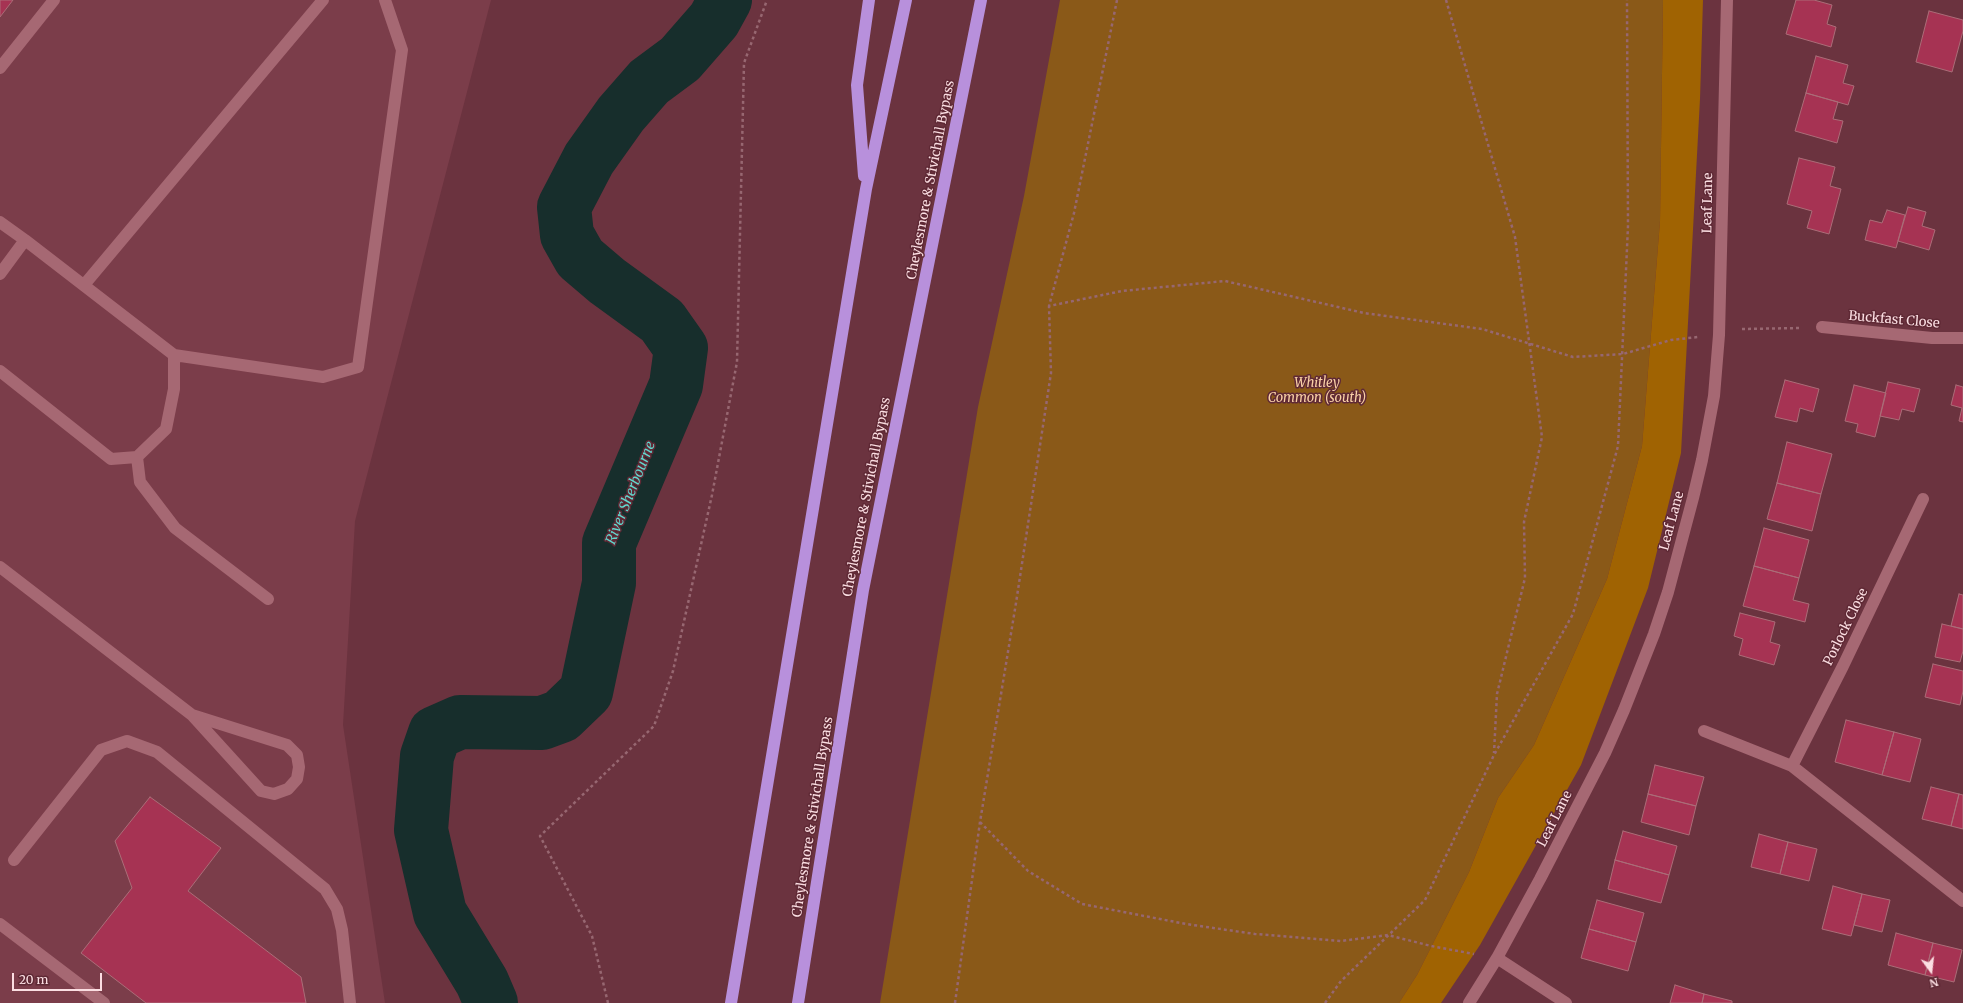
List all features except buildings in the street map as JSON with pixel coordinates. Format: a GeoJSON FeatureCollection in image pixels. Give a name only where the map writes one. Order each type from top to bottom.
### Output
{"type":"FeatureCollection","features":[{"type":"Feature","properties":{"kind":"highway"},"geometry":{"type":"LineString","coordinates":[[866,189],[857,85],[869,0]]}},
{"type":"Feature","properties":{"kind":"highway"},"geometry":{"type":"LineString","coordinates":[[731,1003],[866,189],[906,0]]}},
{"type":"Feature","properties":{"kind":"highway","name":"Cheylesmore & Stivichall Bypass"},"geometry":{"type":"LineString","coordinates":[[798,1003],[863,590],[981,0]]}},
{"type":"Feature","properties":{"kind":"street"},"geometry":{"type":"LineString","coordinates":[[0,68],[54,0]]}},
{"type":"Feature","properties":{"kind":"street"},"geometry":{"type":"LineString","coordinates":[[84,285],[323,0]]}},
{"type":"Feature","properties":{"kind":"street"},"geometry":{"type":"LineString","coordinates":[[0,222],[174,355],[323,377],[358,367],[402,50],[385,0]]}},
{"type":"Feature","properties":{"kind":"street","name":"Leaf Lane"},"geometry":{"type":"LineString","coordinates":[[1469,1003],[1497,958],[1604,753],[1624,710],[1654,634],[1668,592],[1702,460],[1714,396],[1719,335],[1727,0]]}},
{"type":"Feature","properties":{"kind":"street"},"geometry":{"type":"LineString","coordinates":[[0,274],[25,240]]}},
{"type":"Feature","properties":{"kind":"street","name":"Buckfast Close"},"geometry":{"type":"LineString","coordinates":[[1822,327],[1932,338],[1963,338]]}},
{"type":"Feature","properties":{"kind":"street"},"geometry":{"type":"LineString","coordinates":[[0,371],[111,459],[137,457],[166,429],[174,389],[174,355]]}},
{"type":"Feature","properties":{"kind":"street"},"geometry":{"type":"LineString","coordinates":[[137,457],[140,482],[175,528],[268,599]]}},
{"type":"Feature","properties":{"kind":"street","name":"Porlock Close"},"geometry":{"type":"LineString","coordinates":[[1792,766],[1843,666],[1923,499]]}},
{"type":"Feature","properties":{"kind":"street"},"geometry":{"type":"LineString","coordinates":[[0,566],[192,715],[261,791],[274,794],[288,789],[297,779],[300,767],[297,755],[288,745],[192,715]]}},
{"type":"Feature","properties":{"kind":"street"},"geometry":{"type":"LineString","coordinates":[[1704,731],[1792,766],[1963,901]]}},
{"type":"Feature","properties":{"kind":"street"},"geometry":{"type":"LineString","coordinates":[[14,860],[101,750],[127,741],[156,752],[325,889],[337,909],[342,930],[350,1003]]}},
{"type":"Feature","properties":{"kind":"street"},"geometry":{"type":"LineString","coordinates":[[0,924],[104,1003]]}},
{"type":"Feature","properties":{"kind":"street"},"geometry":{"type":"LineString","coordinates":[[1497,958],[1566,1003]]}},
{"type":"Feature","properties":{"kind":"path"},"geometry":{"type":"LineString","coordinates":[[608,1003],[592,936],[540,836],[654,726],[673,671],[712,495],[737,362],[744,63],[767,0]]}},
{"type":"Feature","properties":{"kind":"path"},"geometry":{"type":"LineString","coordinates":[[955,1003],[980,822],[1016,603],[1051,373],[1049,306],[1074,213],[1117,0]]}},
{"type":"Feature","properties":{"kind":"path"},"geometry":{"type":"LineString","coordinates":[[1446,0],[1515,237],[1542,437],[1524,522],[1525,578],[1497,694],[1494,755]]}},
{"type":"Feature","properties":{"kind":"path"},"geometry":{"type":"LineString","coordinates":[[1325,1003],[1341,981],[1425,900],[1494,755],[1573,614],[1618,446],[1628,226],[1627,0]]}},
{"type":"Feature","properties":{"kind":"path"},"geometry":{"type":"LineString","coordinates":[[1049,306],[1122,291],[1225,280],[1364,313],[1482,329],[1529,345],[1573,357],[1623,354],[1671,340],[1719,335],[1738,329],[1822,327]]}},
{"type":"Feature","properties":{"kind":"path"},"geometry":{"type":"LineString","coordinates":[[980,822],[1028,871],[1082,904],[1186,924],[1255,934],[1341,941],[1388,935],[1431,946],[1497,958]]}},
{"type":"Feature","properties":{"kind":"shaded area"},"geometry":{"type":"Polygon","coordinates":[[[0,0],[491,0],[355,521],[343,725],[385,1003],[0,1003],[0,0]]]}},
{"type":"Feature","properties":{"kind":"shaded area"},"geometry":{"type":"Polygon","coordinates":[[[1663,0],[1703,0],[1700,99],[1681,453],[1648,588],[1581,765],[1480,945],[1441,1003],[1399,1003],[1417,975],[1469,872],[1498,798],[1534,745],[1607,579],[1642,446],[1660,221],[1663,0]]]}},
{"type":"Feature","properties":{"kind":"green space","name":"Whitley Common (south)"},"geometry":{"type":"Polygon","coordinates":[[[1060,0],[1663,0],[1660,221],[1642,446],[1607,579],[1534,745],[1498,798],[1469,872],[1417,975],[1399,1003],[880,1003],[978,407],[1024,196],[1060,0]]]}},
{"type":"Feature","properties":{"kind":"waterway","name":"River Sherbourne"},"geometry":{"type":"LineString","coordinates":[[491,1003],[482,982],[440,913],[421,830],[427,756],[435,733],[460,722],[542,723],[561,716],[586,692],[609,583],[609,543],[676,385],[681,348],[662,321],[607,281],[580,258],[567,235],[564,207],[589,159],[621,114],[649,82],[680,59],[714,20],[725,0]]}}]}
